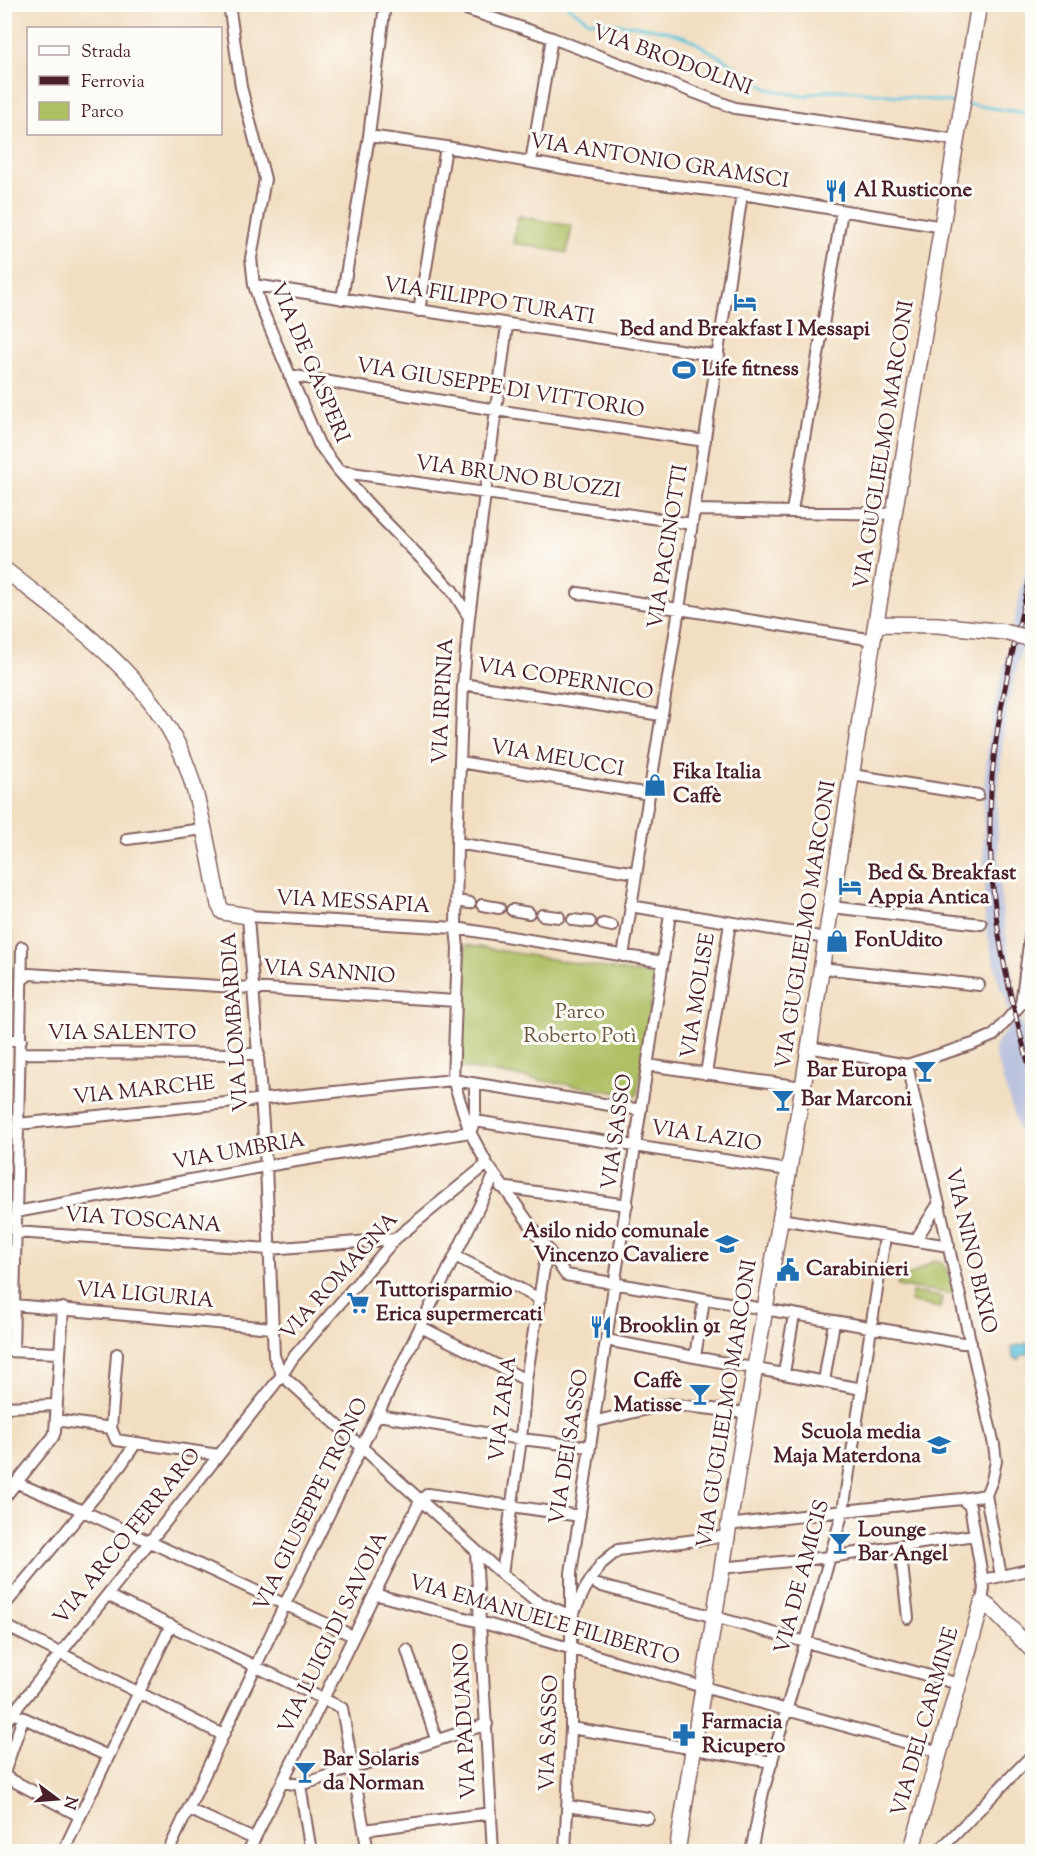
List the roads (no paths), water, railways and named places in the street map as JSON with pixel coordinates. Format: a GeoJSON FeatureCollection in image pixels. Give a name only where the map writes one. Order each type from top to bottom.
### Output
{"type":"FeatureCollection","features":[{"type":"Feature","properties":{"kind":"main road","name":"VIA GUGLIELMO MARCONI"},"geometry":{"type":"LineString","coordinates":[[677,1851],[754,1368],[803,1087],[979,4]]}},
{"type":"Feature","properties":{"kind":"main road"},"geometry":{"type":"LineString","coordinates":[[4,569],[120,663],[152,700],[175,740],[188,770],[219,905],[224,912],[248,916]]}},
{"type":"Feature","properties":{"kind":"main road"},"geometry":{"type":"LineString","coordinates":[[877,624],[938,625],[1004,632],[1032,639]]}},
{"type":"Feature","properties":{"kind":"main road"},"geometry":{"type":"LineString","coordinates":[[982,1604],[990,1607],[1032,1650]]}},
{"type":"Feature","properties":{"kind":"main road","name":"VIA DEL CARMINE"},"geometry":{"type":"LineString","coordinates":[[911,1851],[982,1604]]}},
{"type":"Feature","properties":{"kind":"street","name":"VIA DE GASPERI"},"geometry":{"type":"LineString","coordinates":[[229,4],[241,87],[265,179],[251,258],[254,285],[289,375],[319,444],[339,471],[452,590],[469,617]]}},
{"type":"Feature","properties":{"kind":"street"},"geometry":{"type":"LineString","coordinates":[[342,299],[369,136],[385,4]]}},
{"type":"Feature","properties":{"kind":"street","name":"VIA BRODOLINI"},"geometry":{"type":"LineString","coordinates":[[451,4],[552,38],[735,108],[957,140]]}},
{"type":"Feature","properties":{"kind":"street"},"geometry":{"type":"LineString","coordinates":[[531,162],[552,38]]}},
{"type":"Feature","properties":{"kind":"street","name":"VIA ANTONIO GRAMSCI"},"geometry":{"type":"LineString","coordinates":[[369,136],[446,147],[636,182],[742,194],[943,227]]}},
{"type":"Feature","properties":{"kind":"street"},"geometry":{"type":"LineString","coordinates":[[419,311],[446,147]]}},
{"type":"Feature","properties":{"kind":"street","name":"VIA PACINOTTI"},"geometry":{"type":"LineString","coordinates":[[623,956],[742,194]]}},
{"type":"Feature","properties":{"kind":"street"},"geometry":{"type":"LineString","coordinates":[[792,511],[842,210]]}},
{"type":"Feature","properties":{"kind":"street","name":"VIA FILIPPO TURATI"},"geometry":{"type":"LineString","coordinates":[[254,285],[718,356]]}},
{"type":"Feature","properties":{"kind":"street","name":"VIA IRPINIA"},"geometry":{"type":"LineString","coordinates":[[453,1080],[458,948],[456,928],[457,843],[463,684],[469,617],[507,325]]}},
{"type":"Feature","properties":{"kind":"street","name":"VIA GIUSEPPE DI VITTORIO"},"geometry":{"type":"LineString","coordinates":[[289,375],[496,410],[705,441]]}},
{"type":"Feature","properties":{"kind":"street","name":"VIA BRUNO BUOZZI"},"geometry":{"type":"LineString","coordinates":[[339,471],[692,524]]}},
{"type":"Feature","properties":{"kind":"street"},"geometry":{"type":"LineString","coordinates":[[694,510],[896,514]]}},
{"type":"Feature","properties":{"kind":"street"},"geometry":{"type":"LineString","coordinates":[[578,593],[874,640]]}},
{"type":"Feature","properties":{"kind":"street","name":"VIA COPERNICO"},"geometry":{"type":"LineString","coordinates":[[463,684],[661,715]]}},
{"type":"Feature","properties":{"kind":"street","name":"VIA MEUCCI"},"geometry":{"type":"LineString","coordinates":[[460,762],[649,794]]}},
{"type":"Feature","properties":{"kind":"street"},"geometry":{"type":"LineString","coordinates":[[852,775],[978,795]]}},
{"type":"Feature","properties":{"kind":"street"},"geometry":{"type":"LineString","coordinates":[[127,839],[203,829]]}},
{"type":"Feature","properties":{"kind":"street"},"geometry":{"type":"LineString","coordinates":[[457,843],[636,873]]}},
{"type":"Feature","properties":{"kind":"street"},"geometry":{"type":"LineString","coordinates":[[456,901],[470,903]]}},
{"type":"Feature","properties":{"kind":"street"},"geometry":{"type":"LineString","coordinates":[[482,905],[499,908]]}},
{"type":"Feature","properties":{"kind":"street"},"geometry":{"type":"LineString","coordinates":[[630,906],[826,938]]}},
{"type":"Feature","properties":{"kind":"street"},"geometry":{"type":"LineString","coordinates":[[831,908],[981,924]]}},
{"type":"Feature","properties":{"kind":"street"},"geometry":{"type":"LineString","coordinates":[[512,910],[529,913]]}},
{"type":"Feature","properties":{"kind":"street","name":"VIA SASSO"},"geometry":{"type":"LineString","coordinates":[[615,1285],[670,914]]}},
{"type":"Feature","properties":{"kind":"street"},"geometry":{"type":"LineString","coordinates":[[542,915],[559,917]]}},
{"type":"Feature","properties":{"kind":"street","name":"VIA MESSAPIA"},"geometry":{"type":"LineString","coordinates":[[248,916],[456,928],[663,963]]}},
{"type":"Feature","properties":{"kind":"street","name":"VIA LOMBARDIA"},"geometry":{"type":"LineString","coordinates":[[248,916],[266,1166],[274,1356],[282,1375]]}},
{"type":"Feature","properties":{"kind":"street"},"geometry":{"type":"LineString","coordinates":[[573,920],[590,922]]}},
{"type":"Feature","properties":{"kind":"street","name":"VIA MOLISE"},"geometry":{"type":"LineString","coordinates":[[706,1074],[730,923]]}},
{"type":"Feature","properties":{"kind":"street"},"geometry":{"type":"LineString","coordinates":[[809,1047],[907,1065],[973,1044],[993,1035],[1021,1004],[1032,940],[1032,923]]}},
{"type":"Feature","properties":{"kind":"street"},"geometry":{"type":"LineString","coordinates":[[22,947],[16,1212],[9,1284],[14,1305],[9,1351],[60,1353]]}},
{"type":"Feature","properties":{"kind":"street"},"geometry":{"type":"LineString","coordinates":[[821,968],[979,985]]}},
{"type":"Feature","properties":{"kind":"street"},"geometry":{"type":"LineString","coordinates":[[1025,973],[1032,998]]}},
{"type":"Feature","properties":{"kind":"street","name":"VIA SANNIO"},"geometry":{"type":"LineString","coordinates":[[22,980],[29,974],[456,1001]]}},
{"type":"Feature","properties":{"kind":"street"},"geometry":{"type":"LineString","coordinates":[[4,1040],[21,1040]]}},
{"type":"Feature","properties":{"kind":"street","name":"VIA SALENTO"},"geometry":{"type":"LineString","coordinates":[[21,1053],[259,1054]]}},
{"type":"Feature","properties":{"kind":"street"},"geometry":{"type":"LineString","coordinates":[[647,1065],[803,1087]]}},
{"type":"Feature","properties":{"kind":"street","name":"VIA NINO BIXIO"},"geometry":{"type":"LineString","coordinates":[[907,1065],[994,1445],[996,1461],[986,1495]]}},
{"type":"Feature","properties":{"kind":"street"},"geometry":{"type":"LineString","coordinates":[[453,1080],[470,1132],[487,1164],[566,1275],[834,1322],[962,1343],[971,1342]]}},
{"type":"Feature","properties":{"kind":"street","name":"VIA MARCHE"},"geometry":{"type":"LineString","coordinates":[[18,1124],[453,1080],[641,1110]]}},
{"type":"Feature","properties":{"kind":"street"},"geometry":{"type":"LineString","coordinates":[[470,1132],[475,1121],[475,1084]]}},
{"type":"Feature","properties":{"kind":"street","name":"VIA LAZIO"},"geometry":{"type":"LineString","coordinates":[[475,1121],[788,1170]]}},
{"type":"Feature","properties":{"kind":"street","name":"VIA UMBRIA"},"geometry":{"type":"LineString","coordinates":[[16,1212],[266,1166],[470,1132]]}},
{"type":"Feature","properties":{"kind":"street","name":"VIA ROMAGNA"},"geometry":{"type":"LineString","coordinates":[[282,1375],[292,1359],[395,1239],[487,1164]]}},
{"type":"Feature","properties":{"kind":"street","name":"VIA GIUSEPPE TRONO"},"geometry":{"type":"LineString","coordinates":[[168,1851],[255,1666],[495,1176]]}},
{"type":"Feature","properties":{"kind":"street"},"geometry":{"type":"LineString","coordinates":[[501,1186],[627,1205]]}},
{"type":"Feature","properties":{"kind":"street"},"geometry":{"type":"LineString","coordinates":[[915,1241],[939,1203]]}},
{"type":"Feature","properties":{"kind":"street"},"geometry":{"type":"LineString","coordinates":[[780,1219],[949,1246]]}},
{"type":"Feature","properties":{"kind":"street","name":"VIA TOSCANA"},"geometry":{"type":"LineString","coordinates":[[15,1232],[269,1249],[395,1239]]}},
{"type":"Feature","properties":{"kind":"street","name":"VIA DE AMICIS"},"geometry":{"type":"LineString","coordinates":[[751,1851],[763,1792],[843,1511],[885,1237]]}},
{"type":"Feature","properties":{"kind":"street","name":"VIA ZARA"},"geometry":{"type":"LineString","coordinates":[[502,1574],[521,1439],[526,1380],[547,1250]]}},
{"type":"Feature","properties":{"kind":"street"},"geometry":{"type":"LineString","coordinates":[[455,1256],[540,1299]]}},
{"type":"Feature","properties":{"kind":"street","name":"VIA DEI SASSO"},"geometry":{"type":"LineString","coordinates":[[572,1616],[569,1594],[571,1573],[615,1285]]}},
{"type":"Feature","properties":{"kind":"street"},"geometry":{"type":"LineString","coordinates":[[695,1357],[704,1300]]}},
{"type":"Feature","properties":{"kind":"street","name":"VIA LIGURIA"},"geometry":{"type":"LineString","coordinates":[[14,1305],[272,1328]]}},
{"type":"Feature","properties":{"kind":"street"},"geometry":{"type":"LineString","coordinates":[[4,1498],[53,1437],[63,1308]]}},
{"type":"Feature","properties":{"kind":"street"},"geometry":{"type":"LineString","coordinates":[[784,1373],[794,1315]]}},
{"type":"Feature","properties":{"kind":"street"},"geometry":{"type":"LineString","coordinates":[[824,1382],[834,1322]]}},
{"type":"Feature","properties":{"kind":"street"},"geometry":{"type":"LineString","coordinates":[[421,1327],[526,1380]]}},
{"type":"Feature","properties":{"kind":"street"},"geometry":{"type":"LineString","coordinates":[[606,1340],[862,1389]]}},
{"type":"Feature","properties":{"kind":"street"},"geometry":{"type":"LineString","coordinates":[[117,1354],[111,1428],[116,1440],[219,1455]]}},
{"type":"Feature","properties":{"kind":"street"},"geometry":{"type":"LineString","coordinates":[[282,1375],[502,1574],[534,1600],[572,1616],[601,1564],[618,1550],[843,1511],[962,1500],[986,1495],[1001,1576]]}},
{"type":"Feature","properties":{"kind":"street","name":"VIA ARCO FERRARO"},"geometry":{"type":"LineString","coordinates":[[4,1724],[107,1594],[150,1544],[282,1375]]}},
{"type":"Feature","properties":{"kind":"street"},"geometry":{"type":"LineString","coordinates":[[593,1422],[668,1404],[747,1413]]}},
{"type":"Feature","properties":{"kind":"street"},"geometry":{"type":"LineString","coordinates":[[4,1407],[57,1405]]}},
{"type":"Feature","properties":{"kind":"street"},"geometry":{"type":"LineString","coordinates":[[378,1415],[521,1439],[589,1447]]}},
{"type":"Feature","properties":{"kind":"street"},"geometry":{"type":"LineString","coordinates":[[56,1420],[111,1428]]}},
{"type":"Feature","properties":{"kind":"street"},"geometry":{"type":"LineString","coordinates":[[4,1606],[121,1465],[136,1443]]}},
{"type":"Feature","properties":{"kind":"street"},"geometry":{"type":"LineString","coordinates":[[17,1483],[83,1511],[353,1636]]}},
{"type":"Feature","properties":{"kind":"street"},"geometry":{"type":"LineString","coordinates":[[420,1501],[428,1494],[580,1516]]}},
{"type":"Feature","properties":{"kind":"street"},"geometry":{"type":"LineString","coordinates":[[962,1500],[970,1506],[984,1588],[982,1604]]}},
{"type":"Feature","properties":{"kind":"street","name":"VIA LUIGI DI SAVOIA"},"geometry":{"type":"LineString","coordinates":[[248,1851],[420,1501]]}},
{"type":"Feature","properties":{"kind":"street"},"geometry":{"type":"LineString","coordinates":[[722,1568],[830,1557],[974,1535]]}},
{"type":"Feature","properties":{"kind":"street"},"geometry":{"type":"LineString","coordinates":[[900,1546],[908,1618]]}},
{"type":"Feature","properties":{"kind":"street","name":"VIA PADUANO"},"geometry":{"type":"LineString","coordinates":[[476,1552],[494,1851]]}},
{"type":"Feature","properties":{"kind":"street"},"geometry":{"type":"LineString","coordinates":[[983,1580],[1032,1569]]}},
{"type":"Feature","properties":{"kind":"street"},"geometry":{"type":"LineString","coordinates":[[598,1585],[959,1684]]}},
{"type":"Feature","properties":{"kind":"street"},"geometry":{"type":"LineString","coordinates":[[107,1594],[342,1708],[368,1851]]}},
{"type":"Feature","properties":{"kind":"street","name":"VIA EMANUELE FILIBERTO"},"geometry":{"type":"LineString","coordinates":[[374,1594],[940,1752]]}},
{"type":"Feature","properties":{"kind":"street","name":"VIA SASSO"},"geometry":{"type":"LineString","coordinates":[[565,1851],[571,1728],[572,1616]]}},
{"type":"Feature","properties":{"kind":"street"},"geometry":{"type":"LineString","coordinates":[[4,1625],[223,1735]]}},
{"type":"Feature","properties":{"kind":"street"},"geometry":{"type":"LineString","coordinates":[[63,1851],[171,1625]]}},
{"type":"Feature","properties":{"kind":"street"},"geometry":{"type":"LineString","coordinates":[[407,1650],[436,1740]]}},
{"type":"Feature","properties":{"kind":"street"},"geometry":{"type":"LineString","coordinates":[[80,1816],[4,1775],[13,1713],[108,1756]]}},
{"type":"Feature","properties":{"kind":"street"},"geometry":{"type":"LineString","coordinates":[[282,1782],[300,1785],[487,1724]]}},
{"type":"Feature","properties":{"kind":"street"},"geometry":{"type":"LineString","coordinates":[[571,1728],[772,1762]]}},
{"type":"Feature","properties":{"kind":"street"},"geometry":{"type":"LineString","coordinates":[[938,1851],[1032,1755]]}},
{"type":"Feature","properties":{"kind":"street"},"geometry":{"type":"LineString","coordinates":[[300,1785],[311,1851]]}},
{"type":"Feature","properties":{"kind":"street"},"geometry":{"type":"LineString","coordinates":[[567,1806],[648,1818]]}},
{"type":"Feature","properties":{"kind":"street"},"geometry":{"type":"LineString","coordinates":[[189,1809],[254,1839]]}},
{"type":"Feature","properties":{"kind":"street"},"geometry":{"type":"LineString","coordinates":[[364,1830],[491,1813]]}},
{"type":"Feature","properties":{"kind":"water"},"geometry":{"type":"Polygon","coordinates":[[[1028,1343],[1030,1353],[1016,1359],[1013,1356],[1012,1347],[1028,1343]]]}},
{"type":"Feature","properties":{"kind":"waterway"},"geometry":{"type":"LineString","coordinates":[[565,4],[589,21],[640,26],[688,38],[768,89],[802,96],[831,90],[848,90],[957,103]]}},
{"type":"Feature","properties":{"kind":"waterway"},"geometry":{"type":"LineString","coordinates":[[966,104],[1032,114]]}},
{"type":"Feature","properties":{"kind":"railway"},"geometry":{"type":"LineString","coordinates":[[1032,569],[1010,662],[997,733],[990,838],[996,918],[1003,958],[1032,1076]]}},
{"type":"Feature","properties":{"kind":"place","name":"Al Rusticone"},"geometry":{"type":"Point","coordinates":[836,191]}},
{"type":"Feature","properties":{"kind":"place","name":"Bed and Breakfast I Messapi"},"geometry":{"type":"Point","coordinates":[745,302]}},
{"type":"Feature","properties":{"kind":"place","name":"Life fitness"},"geometry":{"type":"Point","coordinates":[684,370]}},
{"type":"Feature","properties":{"kind":"place","name":"Fika Italia Caffè"},"geometry":{"type":"Point","coordinates":[655,785]}},
{"type":"Feature","properties":{"kind":"place","name":"Bed & Breakfast Appia Antica"},"geometry":{"type":"Point","coordinates":[850,886]}},
{"type":"Feature","properties":{"kind":"place","name":"FonUdito"},"geometry":{"type":"Point","coordinates":[837,941]}},
{"type":"Feature","properties":{"kind":"place","name":"Bar Europa"},"geometry":{"type":"Point","coordinates":[925,1071]}},
{"type":"Feature","properties":{"kind":"place","name":"Bar Marconi"},"geometry":{"type":"Point","coordinates":[783,1100]}},
{"type":"Feature","properties":{"kind":"place","name":"Asilo nido comunale Vincenzo Cavaliere"},"geometry":{"type":"Point","coordinates":[727,1244]}},
{"type":"Feature","properties":{"kind":"place","name":"Carabinieri"},"geometry":{"type":"Point","coordinates":[788,1270]}},
{"type":"Feature","properties":{"kind":"place","name":"Tuttorisparmio Erica supermercati"},"geometry":{"type":"Point","coordinates":[358,1303]}},
{"type":"Feature","properties":{"kind":"place","name":"Brooklin 91"},"geometry":{"type":"Point","coordinates":[601,1327]}},
{"type":"Feature","properties":{"kind":"place","name":"Caffè Matisse"},"geometry":{"type":"Point","coordinates":[700,1394]}},
{"type":"Feature","properties":{"kind":"place","name":"Scuola media Maja Materdona"},"geometry":{"type":"Point","coordinates":[939,1445]}},
{"type":"Feature","properties":{"kind":"place","name":"Lounge Bar Angel"},"geometry":{"type":"Point","coordinates":[840,1543]}},
{"type":"Feature","properties":{"kind":"place","name":"Farmacia Ricupero"},"geometry":{"type":"Point","coordinates":[684,1735]}},
{"type":"Feature","properties":{"kind":"place","name":"Bar Solaris da Norman"},"geometry":{"type":"Point","coordinates":[305,1772]}},
{"type":"Feature","properties":{"kind":"park label","name":"Parco Roberto Potì"},"geometry":{"type":"Point","coordinates":[580,1025]}}]}
